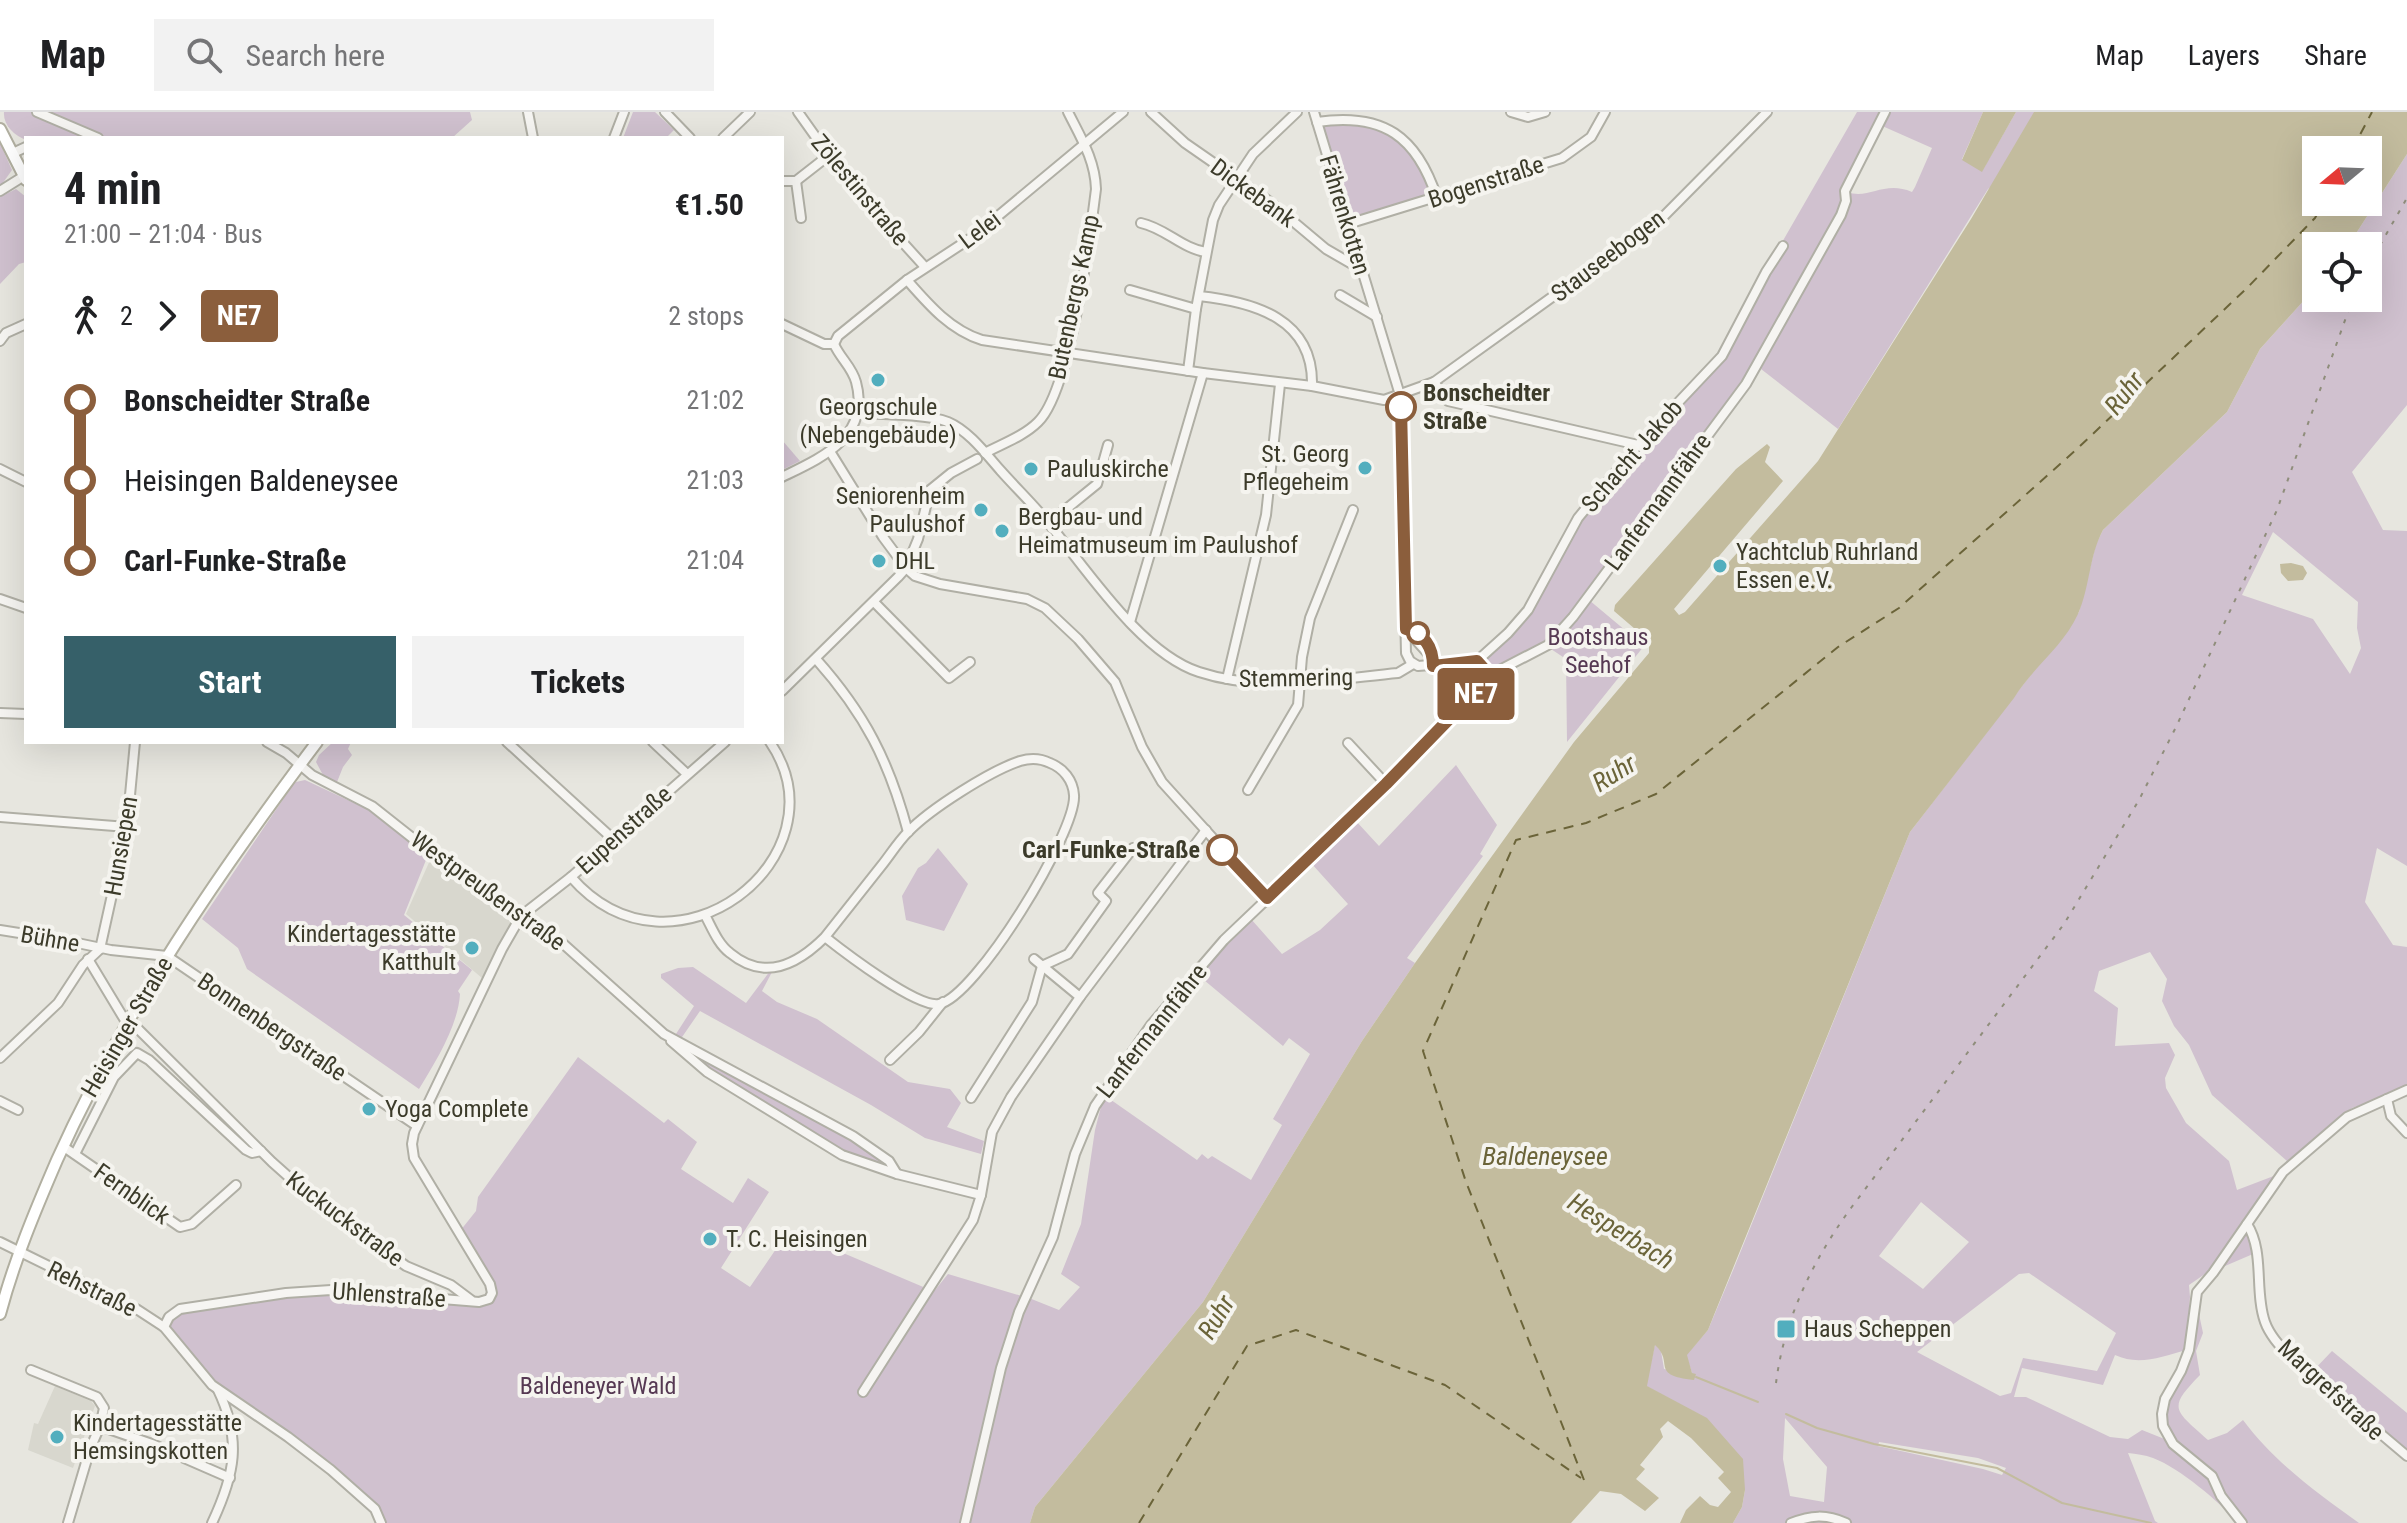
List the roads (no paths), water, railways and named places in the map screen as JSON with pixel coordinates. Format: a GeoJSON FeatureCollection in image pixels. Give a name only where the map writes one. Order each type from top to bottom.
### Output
{"type":"FeatureCollection","features":[{"type":"Feature","properties":{"kind":"main road"},"geometry":{"type":"LineString","coordinates":[[0,129],[24,176]]}},
{"type":"Feature","properties":{"kind":"main road","name":"Heisinger Straße"},"geometry":{"type":"LineString","coordinates":[[0,1314],[19,1253],[94,1080],[167,956],[285,783],[318,744]]}},
{"type":"Feature","properties":{"kind":"street"},"geometry":{"type":"LineString","coordinates":[[37,112],[93,136]]}},
{"type":"Feature","properties":{"kind":"street"},"geometry":{"type":"LineString","coordinates":[[528,112],[533,136]]}},
{"type":"Feature","properties":{"kind":"street"},"geometry":{"type":"LineString","coordinates":[[615,136],[624,112]]}},
{"type":"Feature","properties":{"kind":"street"},"geometry":{"type":"LineString","coordinates":[[665,112],[688,136]]}},
{"type":"Feature","properties":{"kind":"street"},"geometry":{"type":"LineString","coordinates":[[725,136],[750,112]]}},
{"type":"Feature","properties":{"kind":"street","name":"Zölestinstraße"},"geometry":{"type":"LineString","coordinates":[[798,112],[847,181],[925,267]]}},
{"type":"Feature","properties":{"kind":"street","name":"Butenbergs Kamp"},"geometry":{"type":"LineString","coordinates":[[906,568],[922,528],[930,490],[946,476],[1022,434],[1041,420],[1052,398],[1068,352],[1096,189],[1093,164],[1068,112]]}},
{"type":"Feature","properties":{"kind":"street","name":"Lelei"},"geometry":{"type":"LineString","coordinates":[[834,344],[838,336],[907,280],[974,236],[1123,112]]}},
{"type":"Feature","properties":{"kind":"street","name":"Dickebank"},"geometry":{"type":"LineString","coordinates":[[1151,112],[1185,143],[1236,177],[1326,249],[1352,264],[1360,264]]}},
{"type":"Feature","properties":{"kind":"street"},"geometry":{"type":"LineString","coordinates":[[1279,112],[1286,121]]}},
{"type":"Feature","properties":{"kind":"street"},"geometry":{"type":"LineString","coordinates":[[1188,371],[1206,252],[1219,205],[1253,154],[1297,112]]}},
{"type":"Feature","properties":{"kind":"street","name":"Fährenkotten"},"geometry":{"type":"LineString","coordinates":[[1314,112],[1400,395],[1406,629],[1410,661]]}},
{"type":"Feature","properties":{"kind":"street"},"geometry":{"type":"LineString","coordinates":[[1511,112],[1528,117],[1545,112]]}},
{"type":"Feature","properties":{"kind":"street","name":"Bogenstraße"},"geometry":{"type":"LineString","coordinates":[[1348,224],[1562,158],[1591,137],[1605,112]]}},
{"type":"Feature","properties":{"kind":"street","name":"Stauseebogen"},"geometry":{"type":"LineString","coordinates":[[1434,382],[1662,218],[1767,112]]}},
{"type":"Feature","properties":{"kind":"street","name":"Lanfermannfähre"},"geometry":{"type":"LineString","coordinates":[[965,1523],[1001,1368],[1019,1312],[1053,1237],[1075,1154],[1095,1106],[1151,1025],[1224,940],[1476,694],[1488,676],[1548,645],[1573,617],[1746,384],[1841,215],[1846,201],[1845,191],[1885,112]]}},
{"type":"Feature","properties":{"kind":"street"},"geometry":{"type":"LineString","coordinates":[[1317,122],[1357,117],[1379,122],[1393,130],[1411,145],[1423,162],[1437,198]]}},
{"type":"Feature","properties":{"kind":"street"},"geometry":{"type":"LineString","coordinates":[[13,153],[24,148]]}},
{"type":"Feature","properties":{"kind":"street"},"geometry":{"type":"LineString","coordinates":[[784,181],[796,181],[828,156]]}},
{"type":"Feature","properties":{"kind":"street"},"geometry":{"type":"LineString","coordinates":[[0,191],[24,179]]}},
{"type":"Feature","properties":{"kind":"street"},"geometry":{"type":"LineString","coordinates":[[796,181],[801,218]]}},
{"type":"Feature","properties":{"kind":"street"},"geometry":{"type":"LineString","coordinates":[[1141,223],[1160,228],[1206,252]]}},
{"type":"Feature","properties":{"kind":"street","name":"Schacht Jakob"},"geometry":{"type":"LineString","coordinates":[[1477,661],[1528,610],[1578,518],[1638,445],[1722,356],[1783,246]]}},
{"type":"Feature","properties":{"kind":"street"},"geometry":{"type":"LineString","coordinates":[[907,280],[933,309],[964,333],[982,340],[1280,384],[1312,386],[1384,400],[1434,382],[1448,401],[1638,445]]}},
{"type":"Feature","properties":{"kind":"street"},"geometry":{"type":"LineString","coordinates":[[1130,290],[1196,309]]}},
{"type":"Feature","properties":{"kind":"street","name":"Fährenkotten"},"geometry":{"type":"LineString","coordinates":[[1340,295],[1377,318]]}},
{"type":"Feature","properties":{"kind":"street"},"geometry":{"type":"LineString","coordinates":[[1199,296],[1255,308],[1290,327],[1308,351],[1312,386]]}},
{"type":"Feature","properties":{"kind":"street"},"geometry":{"type":"LineString","coordinates":[[0,341],[6,333],[24,325]]}},
{"type":"Feature","properties":{"kind":"street"},"geometry":{"type":"LineString","coordinates":[[784,325],[824,344],[834,344],[857,383],[857,413],[846,437],[831,453],[784,476]]}},
{"type":"Feature","properties":{"kind":"street"},"geometry":{"type":"LineString","coordinates":[[1130,622],[1203,373]]}},
{"type":"Feature","properties":{"kind":"street"},"geometry":{"type":"LineString","coordinates":[[1227,679],[1266,515],[1280,384]]}},
{"type":"Feature","properties":{"kind":"street","name":"Stemmering"},"geometry":{"type":"LineString","coordinates":[[857,413],[942,420],[958,428],[981,456],[1049,523],[1130,622],[1175,660],[1199,672],[1227,679],[1271,683],[1398,673],[1410,661],[1418,666],[1477,661]]}},
{"type":"Feature","properties":{"kind":"street"},"geometry":{"type":"LineString","coordinates":[[1049,523],[1097,484],[1108,445]]}},
{"type":"Feature","properties":{"kind":"street"},"geometry":{"type":"LineString","coordinates":[[831,453],[864,509],[906,568],[930,582],[1027,599],[1052,614],[1115,682],[1149,763],[1162,782],[1267,898]]}},
{"type":"Feature","properties":{"kind":"street"},"geometry":{"type":"LineString","coordinates":[[0,469],[24,481]]}},
{"type":"Feature","properties":{"kind":"street"},"geometry":{"type":"LineString","coordinates":[[1248,790],[1298,705],[1310,618],[1353,510]]}},
{"type":"Feature","properties":{"kind":"street"},"geometry":{"type":"LineString","coordinates":[[784,689],[906,568]]}},
{"type":"Feature","properties":{"kind":"street"},"geometry":{"type":"LineString","coordinates":[[0,599],[24,607]]}},
{"type":"Feature","properties":{"kind":"street"},"geometry":{"type":"LineString","coordinates":[[874,602],[949,678],[970,662]]}},
{"type":"Feature","properties":{"kind":"street"},"geometry":{"type":"LineString","coordinates":[[1406,629],[1416,631],[1430,646],[1433,663]]}},
{"type":"Feature","properties":{"kind":"street"},"geometry":{"type":"LineString","coordinates":[[816,659],[846,694],[871,732],[887,768],[908,832]]}},
{"type":"Feature","properties":{"kind":"street"},"geometry":{"type":"LineString","coordinates":[[1477,661],[1488,676]]}},
{"type":"Feature","properties":{"kind":"street"},"geometry":{"type":"LineString","coordinates":[[0,713],[24,714]]}},
{"type":"Feature","properties":{"kind":"street"},"geometry":{"type":"LineString","coordinates":[[1348,743],[1386,784]]}},
{"type":"Feature","properties":{"kind":"street","name":"Hunsiepen"},"geometry":{"type":"LineString","coordinates":[[100,949],[127,827],[135,744]]}},
{"type":"Feature","properties":{"kind":"street","name":"Westpreußenstraße"},"geometry":{"type":"LineString","coordinates":[[270,744],[312,775],[382,813],[458,874],[560,941],[707,1072],[825,1146],[858,1162],[981,1195]]}},
{"type":"Feature","properties":{"kind":"street"},"geometry":{"type":"LineString","coordinates":[[509,744],[613,839]]}},
{"type":"Feature","properties":{"kind":"street"},"geometry":{"type":"LineString","coordinates":[[655,744],[687,774]]}},
{"type":"Feature","properties":{"kind":"street","name":"Eupenstraße"},"geometry":{"type":"LineString","coordinates":[[521,916],[571,877],[723,744]]}},
{"type":"Feature","properties":{"kind":"street"},"geometry":{"type":"LineString","coordinates":[[571,877],[600,905],[635,920],[658,923],[705,915],[753,884],[767,868],[780,844],[789,814],[788,787],[781,762],[771,744]]}},
{"type":"Feature","properties":{"kind":"street"},"geometry":{"type":"LineString","coordinates":[[705,915],[730,953],[757,966],[791,964],[825,937],[908,832],[941,806],[1023,760],[1035,759],[1056,766],[1072,786],[1074,804],[1068,823],[1026,905],[982,965],[890,1060]]}},
{"type":"Feature","properties":{"kind":"street"},"geometry":{"type":"LineString","coordinates":[[0,817],[127,827]]}},
{"type":"Feature","properties":{"kind":"street"},"geometry":{"type":"LineString","coordinates":[[863,1392],[973,1220],[981,1195],[992,1132],[1028,1069],[1206,830]]}},
{"type":"Feature","properties":{"kind":"street"},"geometry":{"type":"LineString","coordinates":[[971,1098],[1032,1002],[1042,966],[1068,954],[1106,901],[1098,893],[1133,848]]}},
{"type":"Feature","properties":{"kind":"street","name":"Uhlenstraße"},"geometry":{"type":"LineString","coordinates":[[164,1327],[169,1317],[180,1309],[304,1291],[345,1290],[475,1302],[489,1299],[492,1289],[414,1158],[412,1144],[417,1126],[521,916]]}},
{"type":"Feature","properties":{"kind":"street","name":"Bühne"},"geometry":{"type":"LineString","coordinates":[[0,930],[100,949],[167,956]]}},
{"type":"Feature","properties":{"kind":"street"},"geometry":{"type":"LineString","coordinates":[[825,937],[866,968],[918,998],[933,1004],[943,1002]]}},
{"type":"Feature","properties":{"kind":"street"},"geometry":{"type":"LineString","coordinates":[[0,1058],[58,1003],[88,959],[100,949]]}},
{"type":"Feature","properties":{"kind":"street","name":"Bonnenbergstraße"},"geometry":{"type":"LineString","coordinates":[[167,956],[417,1126]]}},
{"type":"Feature","properties":{"kind":"street","name":"Kuckuckstraße"},"geometry":{"type":"LineString","coordinates":[[88,959],[127,1021],[318,1203],[406,1266],[451,1285],[475,1302]]}},
{"type":"Feature","properties":{"kind":"street"},"geometry":{"type":"LineString","coordinates":[[1034,959],[1080,997]]}},
{"type":"Feature","properties":{"kind":"street","name":"Westpreußenstraße"},"geometry":{"type":"LineString","coordinates":[[664,1034],[866,1145],[889,1161],[897,1174]]}},
{"type":"Feature","properties":{"kind":"street","name":"Kuckuckstraße"},"geometry":{"type":"LineString","coordinates":[[137,1053],[149,1060],[246,1150],[252,1153],[261,1151]]}},
{"type":"Feature","properties":{"kind":"street","name":"Heisinger Straße"},"geometry":{"type":"LineString","coordinates":[[75,1154],[114,1077],[137,1053]]}},
{"type":"Feature","properties":{"kind":"street"},"geometry":{"type":"LineString","coordinates":[[2242,1523],[2221,1496],[2212,1476],[2173,1444],[2163,1426],[2165,1399],[2189,1350],[2197,1292],[2283,1172],[2347,1117],[2407,1090]]}},
{"type":"Feature","properties":{"kind":"street"},"geometry":{"type":"LineString","coordinates":[[2387,1099],[2391,1116],[2407,1133]]}},
{"type":"Feature","properties":{"kind":"street"},"geometry":{"type":"LineString","coordinates":[[0,1101],[18,1110]]}},
{"type":"Feature","properties":{"kind":"street"},"geometry":{"type":"LineString","coordinates":[[858,1162],[866,1145]]}},
{"type":"Feature","properties":{"kind":"street","name":"Fernblick"},"geometry":{"type":"LineString","coordinates":[[64,1147],[180,1227],[192,1224],[236,1185]]}},
{"type":"Feature","properties":{"kind":"street","name":"Margrefstraße"},"geometry":{"type":"LineString","coordinates":[[2247,1224],[2255,1241],[2261,1308],[2274,1339],[2308,1373],[2407,1456]]}},
{"type":"Feature","properties":{"kind":"street","name":"Rehstraße"},"geometry":{"type":"LineString","coordinates":[[0,1242],[138,1310],[164,1327]]}},
{"type":"Feature","properties":{"kind":"street"},"geometry":{"type":"LineString","coordinates":[[164,1327],[218,1390],[331,1470],[375,1509],[381,1523]]}},
{"type":"Feature","properties":{"kind":"street"},"geometry":{"type":"LineString","coordinates":[[31,1370],[97,1397],[104,1408],[68,1523]]}},
{"type":"Feature","properties":{"kind":"street"},"geometry":{"type":"LineString","coordinates":[[212,1523],[230,1478],[234,1436],[218,1390]]}},
{"type":"Feature","properties":{"kind":"street"},"geometry":{"type":"LineString","coordinates":[[100,1426],[152,1444],[230,1478]]}},
{"type":"Feature","properties":{"kind":"street"},"geometry":{"type":"LineString","coordinates":[[1791,1523],[1813,1516],[1836,1518],[1846,1523]]}},
{"type":"Feature","properties":{"kind":"water"},"geometry":{"type":"Polygon","coordinates":[[[1983,112],[2016,112],[1982,172],[1962,160],[1983,112]]]}},
{"type":"Feature","properties":{"kind":"water","name":"Baldeneysee"},"geometry":{"type":"Polygon","coordinates":[[[2034,112],[2407,112],[2407,154],[2382,193],[2382,136],[2302,136],[2302,216],[2367,216],[2357,232],[2302,232],[2302,302],[2260,349],[2227,412],[2103,530],[2082,604],[2072,626],[1910,832],[1708,1330],[1687,1355],[1692,1373],[1696,1374],[1694,1380],[1680,1378],[1667,1371],[1661,1351],[1655,1345],[1647,1386],[1707,1418],[1743,1459],[1745,1490],[1742,1507],[1733,1523],[1680,1523],[1686,1510],[1700,1496],[1710,1505],[1718,1507],[1731,1492],[1718,1478],[1724,1472],[1691,1438],[1668,1421],[1660,1429],[1663,1437],[1640,1465],[1645,1469],[1636,1479],[1659,1498],[1645,1511],[1621,1494],[1600,1491],[1571,1523],[1030,1523],[1035,1507],[1203,1302],[1362,1041],[1415,963],[1574,742],[1649,653],[1649,641],[1614,611],[1615,605],[1736,469],[1767,444],[1770,447],[1765,462],[1783,481],[1674,609],[1679,615],[1685,612],[1818,461],[1971,219],[2034,112]]]}},
{"type":"Feature","properties":{"kind":"water"},"geometry":{"type":"Polygon","coordinates":[[[2280,564],[2303,566],[2307,573],[2303,580],[2288,581],[2281,573],[2280,564]]]}},
{"type":"Feature","properties":{"kind":"waterway","name":"Hesperbach"},"geometry":{"type":"LineString","coordinates":[[1696,1377],[1758,1402]]}},
{"type":"Feature","properties":{"kind":"waterway","name":"Hesperbach"},"geometry":{"type":"LineString","coordinates":[[1786,1414],[1817,1428],[1874,1444],[1997,1468],[2062,1503],[2151,1523]]}},
{"type":"Feature","properties":{"kind":"railway"},"geometry":{"type":"LineString","coordinates":[[2382,242],[2407,198]]}},
{"type":"Feature","properties":{"kind":"railway"},"geometry":{"type":"LineString","coordinates":[[1776,1383],[1793,1313],[1824,1248],[2064,924],[2139,800],[2277,510],[2348,312]]}},
{"type":"Feature","properties":{"kind":"place","name":"Georgschule (Nebengebäude)"},"geometry":{"type":"Point","coordinates":[878,380]}},
{"type":"Feature","properties":{"kind":"place","name":"Bonscheidter Straße"},"geometry":{"type":"Point","coordinates":[1401,407]}},
{"type":"Feature","properties":{"kind":"place","name":"St. Georg Pflegeheim"},"geometry":{"type":"Point","coordinates":[1365,468]}},
{"type":"Feature","properties":{"kind":"place","name":"Pauluskirche"},"geometry":{"type":"Point","coordinates":[1031,469]}},
{"type":"Feature","properties":{"kind":"place","name":"Seniorenheim Paulushof"},"geometry":{"type":"Point","coordinates":[981,510]}},
{"type":"Feature","properties":{"kind":"place","name":"Bergbau- und Heimatmuseum im Paulushof"},"geometry":{"type":"Point","coordinates":[1002,531]}},
{"type":"Feature","properties":{"kind":"place","name":"DHL"},"geometry":{"type":"Point","coordinates":[879,561]}},
{"type":"Feature","properties":{"kind":"place","name":"Yachtclub Ruhrland Essen e.V."},"geometry":{"type":"Point","coordinates":[1720,566]}},
{"type":"Feature","properties":{"kind":"place","name":"Carl-Funke-Straße"},"geometry":{"type":"Point","coordinates":[1222,850]}},
{"type":"Feature","properties":{"kind":"place","name":"Kindertagesstätte Katthult"},"geometry":{"type":"Point","coordinates":[472,948]}},
{"type":"Feature","properties":{"kind":"place","name":"Yoga Complete"},"geometry":{"type":"Point","coordinates":[369,1109]}},
{"type":"Feature","properties":{"kind":"place","name":"T. C. Heisingen"},"geometry":{"type":"Point","coordinates":[710,1239]}},
{"type":"Feature","properties":{"kind":"place","name":"Haus Scheppen"},"geometry":{"type":"Point","coordinates":[1786,1329]}},
{"type":"Feature","properties":{"kind":"place","name":"Kindertagesstätte Hemsingskotten"},"geometry":{"type":"Point","coordinates":[57,1437]}},
{"type":"Feature","properties":{"kind":"water label","name":"Ruhr"},"geometry":{"type":"Point","coordinates":[2124,393]}},
{"type":"Feature","properties":{"kind":"water label","name":"Ruhr"},"geometry":{"type":"Point","coordinates":[1614,773]}},
{"type":"Feature","properties":{"kind":"water label","name":"Ruhr"},"geometry":{"type":"Point","coordinates":[1216,1317]}},
{"type":"Feature","properties":{"kind":"park label","name":"Bootshaus Seehof"},"geometry":{"type":"Point","coordinates":[1598,651]}},
{"type":"Feature","properties":{"kind":"park label","name":"Baldeneyer Wald"},"geometry":{"type":"Point","coordinates":[598,1386]}}]}
